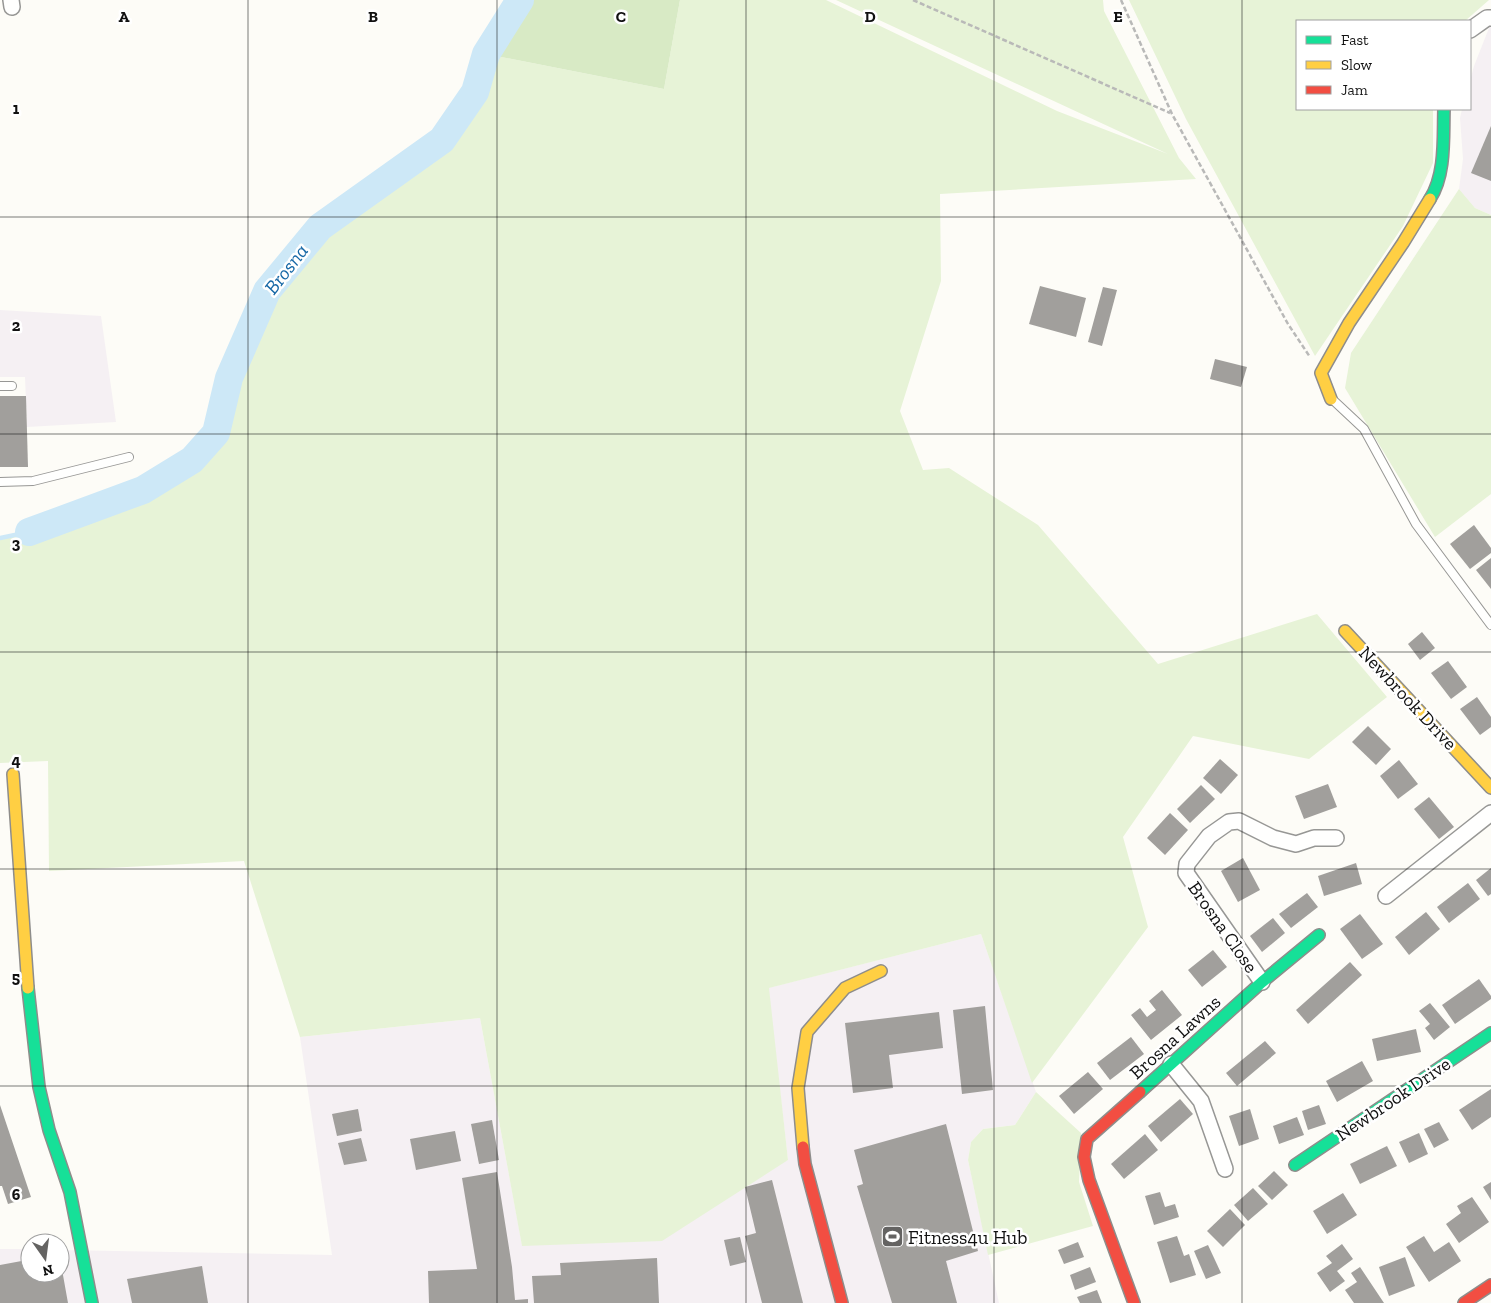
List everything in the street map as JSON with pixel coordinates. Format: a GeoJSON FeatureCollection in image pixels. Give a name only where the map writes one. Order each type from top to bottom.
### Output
{"type":"FeatureCollection","features":[{"type":"Feature","properties":{"kind":"street"},"geometry":{"type":"LineString","coordinates":[[1471,29],[1487,18],[1491,18]]}},
{"type":"Feature","properties":{"kind":"street"},"geometry":{"type":"LineString","coordinates":[[1331,399],[1321,373],[1349,323],[1403,243],[1435,191],[1442,159],[1444,110]]}},
{"type":"Feature","properties":{"kind":"street","name":"Newbrook Drive"},"geometry":{"type":"LineString","coordinates":[[1346,631],[1491,788]]}},
{"type":"Feature","properties":{"kind":"street"},"geometry":{"type":"LineString","coordinates":[[9,774],[39,1087],[49,1130],[70,1192],[92,1303]]}},
{"type":"Feature","properties":{"kind":"street"},"geometry":{"type":"LineString","coordinates":[[1386,896],[1491,813]]}},
{"type":"Feature","properties":{"kind":"street","name":"Brosna Close"},"geometry":{"type":"LineString","coordinates":[[1262,982],[1186,873],[1187,864],[1209,836],[1229,822],[1239,821],[1273,838],[1296,844],[1314,838],[1336,838]]}},
{"type":"Feature","properties":{"kind":"street","name":"Brosna Lawns"},"geometry":{"type":"LineString","coordinates":[[1134,1303],[1089,1180],[1084,1157],[1087,1139],[1262,982],[1319,935]]}},
{"type":"Feature","properties":{"kind":"street"},"geometry":{"type":"LineString","coordinates":[[842,1303],[805,1164],[798,1088],[807,1032],[845,988],[881,971]]}},
{"type":"Feature","properties":{"kind":"street","name":"Newbrook Drive"},"geometry":{"type":"LineString","coordinates":[[1295,1165],[1491,1033]]}},
{"type":"Feature","properties":{"kind":"street"},"geometry":{"type":"LineString","coordinates":[[1171,1064],[1201,1101],[1226,1169]]}},
{"type":"Feature","properties":{"kind":"street"},"geometry":{"type":"LineString","coordinates":[[1464,1303],[1491,1285]]}},
{"type":"Feature","properties":{"kind":"lane"},"geometry":{"type":"LineString","coordinates":[[0,386],[12,386]]}},
{"type":"Feature","properties":{"kind":"lane"},"geometry":{"type":"LineString","coordinates":[[1331,399],[1364,429],[1416,524],[1491,625]]}},
{"type":"Feature","properties":{"kind":"lane"},"geometry":{"type":"LineString","coordinates":[[0,482],[34,481],[129,457]]}},
{"type":"Feature","properties":{"kind":"path"},"geometry":{"type":"LineString","coordinates":[[913,0],[1172,114]]}},
{"type":"Feature","properties":{"kind":"path"},"geometry":{"type":"LineString","coordinates":[[1121,0],[1172,114],[1288,324],[1321,373]]}},
{"type":"Feature","properties":{"kind":"shaded area"},"geometry":{"type":"Polygon","coordinates":[[[1491,23],[1491,215],[1475,208],[1459,189],[1463,159],[1460,118],[1462,110],[1471,110],[1471,77],[1491,23]]]}},
{"type":"Feature","properties":{"kind":"shaded area"},"geometry":{"type":"Polygon","coordinates":[[[0,310],[101,316],[116,422],[27,427],[25,377],[0,377],[0,310]]]}},
{"type":"Feature","properties":{"kind":"shaded area"},"geometry":{"type":"Polygon","coordinates":[[[981,934],[1036,1092],[1015,1125],[983,1129],[971,1142],[968,1160],[999,1303],[0,1303],[0,1249],[20,1249],[20,1283],[70,1283],[70,1250],[332,1255],[300,1037],[480,1018],[522,1245],[788,1160],[768,988],[981,934]]]}},
{"type":"Feature","properties":{"kind":"green space"},"geometry":{"type":"Polygon","coordinates":[[[520,0],[680,0],[664,89],[486,54],[520,0]]]}},
{"type":"Feature","properties":{"kind":"green space"},"geometry":{"type":"Polygon","coordinates":[[[680,0],[826,0],[1057,111],[1168,154],[836,0],[1103,0],[1104,11],[1179,158],[1196,179],[940,194],[941,281],[900,411],[923,470],[949,468],[1038,525],[1158,664],[1317,614],[1387,697],[1309,759],[1193,736],[1123,837],[1148,927],[1032,1083],[981,934],[769,988],[788,1160],[662,1241],[522,1246],[480,1018],[300,1037],[244,861],[49,871],[48,761],[0,763],[0,538],[30,532],[143,490],[192,460],[216,433],[229,378],[267,291],[320,227],[442,140],[475,92],[486,54],[664,89],[680,0]]]}},
{"type":"Feature","properties":{"kind":"green space"},"geometry":{"type":"Polygon","coordinates":[[[1129,0],[1489,0],[1466,20],[1296,20],[1296,110],[1433,110],[1433,163],[1403,226],[1315,356],[1186,119],[1129,0]]]}},
{"type":"Feature","properties":{"kind":"green space"},"geometry":{"type":"Polygon","coordinates":[[[1459,189],[1475,208],[1491,215],[1491,494],[1435,537],[1345,388],[1351,353],[1459,189]]]}},
{"type":"Feature","properties":{"kind":"green space"},"geometry":{"type":"Polygon","coordinates":[[[1036,1092],[1081,1133],[1079,1182],[1093,1226],[988,1255],[968,1160],[971,1142],[983,1129],[1015,1125],[1036,1092]]]}},
{"type":"Feature","properties":{"kind":"building"},"geometry":{"type":"Polygon","coordinates":[[[1491,126],[1491,181],[1471,173],[1491,126]]]}},
{"type":"Feature","properties":{"kind":"building"},"geometry":{"type":"Polygon","coordinates":[[[1040,286],[1086,298],[1076,337],[1029,324],[1040,286]]]}},
{"type":"Feature","properties":{"kind":"building"},"geometry":{"type":"Polygon","coordinates":[[[1103,287],[1117,290],[1102,346],[1088,342],[1103,287]]]}},
{"type":"Feature","properties":{"kind":"building"},"geometry":{"type":"Polygon","coordinates":[[[1215,359],[1247,367],[1241,387],[1210,379],[1215,359]]]}},
{"type":"Feature","properties":{"kind":"building"},"geometry":{"type":"Polygon","coordinates":[[[0,396],[26,396],[28,467],[0,467],[0,396]]]}},
{"type":"Feature","properties":{"kind":"building"},"geometry":{"type":"Polygon","coordinates":[[[1474,525],[1491,548],[1491,553],[1470,569],[1450,544],[1474,525]]]}},
{"type":"Feature","properties":{"kind":"building"},"geometry":{"type":"Polygon","coordinates":[[[1491,558],[1491,589],[1476,570],[1491,558]]]}},
{"type":"Feature","properties":{"kind":"building"},"geometry":{"type":"Polygon","coordinates":[[[1422,632],[1435,648],[1420,660],[1408,644],[1422,632]]]}},
{"type":"Feature","properties":{"kind":"building"},"geometry":{"type":"Polygon","coordinates":[[[1448,661],[1467,687],[1451,699],[1431,673],[1448,661]]]}},
{"type":"Feature","properties":{"kind":"building"},"geometry":{"type":"Polygon","coordinates":[[[1477,697],[1491,717],[1491,727],[1480,735],[1460,709],[1477,697]]]}},
{"type":"Feature","properties":{"kind":"building"},"geometry":{"type":"Polygon","coordinates":[[[1368,726],[1391,749],[1376,765],[1352,742],[1368,726]]]}},
{"type":"Feature","properties":{"kind":"building"},"geometry":{"type":"Polygon","coordinates":[[[1220,759],[1238,775],[1221,794],[1203,778],[1220,759]]]}},
{"type":"Feature","properties":{"kind":"building"},"geometry":{"type":"Polygon","coordinates":[[[1399,760],[1418,784],[1398,799],[1380,776],[1399,760]]]}},
{"type":"Feature","properties":{"kind":"building"},"geometry":{"type":"Polygon","coordinates":[[[1328,784],[1337,807],[1304,819],[1295,796],[1328,784]]]}},
{"type":"Feature","properties":{"kind":"building"},"geometry":{"type":"Polygon","coordinates":[[[1201,785],[1215,799],[1190,823],[1177,809],[1201,785]]]}},
{"type":"Feature","properties":{"kind":"building"},"geometry":{"type":"Polygon","coordinates":[[[1429,797],[1454,827],[1439,839],[1414,809],[1429,797]]]}},
{"type":"Feature","properties":{"kind":"building"},"geometry":{"type":"Polygon","coordinates":[[[1170,813],[1188,830],[1165,855],[1147,838],[1170,813]]]}},
{"type":"Feature","properties":{"kind":"building"},"geometry":{"type":"Polygon","coordinates":[[[1243,858],[1260,890],[1238,902],[1221,871],[1243,858]]]}},
{"type":"Feature","properties":{"kind":"building"},"geometry":{"type":"Polygon","coordinates":[[[1356,863],[1362,884],[1324,896],[1318,876],[1356,863]]]}},
{"type":"Feature","properties":{"kind":"building"},"geometry":{"type":"Polygon","coordinates":[[[1491,868],[1491,894],[1488,896],[1476,880],[1491,868]]]}},
{"type":"Feature","properties":{"kind":"building"},"geometry":{"type":"Polygon","coordinates":[[[1468,883],[1480,899],[1449,923],[1437,907],[1468,883]]]}},
{"type":"Feature","properties":{"kind":"building"},"geometry":{"type":"Polygon","coordinates":[[[1307,893],[1318,907],[1291,928],[1279,914],[1307,893]]]}},
{"type":"Feature","properties":{"kind":"building"},"geometry":{"type":"Polygon","coordinates":[[[1426,912],[1440,929],[1409,955],[1395,937],[1426,912]]]}},
{"type":"Feature","properties":{"kind":"building"},"geometry":{"type":"Polygon","coordinates":[[[1360,914],[1383,944],[1362,959],[1340,929],[1360,914]]]}},
{"type":"Feature","properties":{"kind":"building"},"geometry":{"type":"Polygon","coordinates":[[[1273,918],[1285,933],[1262,952],[1250,936],[1273,918]]]}},
{"type":"Feature","properties":{"kind":"building"},"geometry":{"type":"Polygon","coordinates":[[[1213,950],[1227,967],[1202,987],[1188,970],[1213,950]]]}},
{"type":"Feature","properties":{"kind":"building"},"geometry":{"type":"Polygon","coordinates":[[[1350,962],[1362,975],[1308,1024],[1296,1010],[1350,962]]]}},
{"type":"Feature","properties":{"kind":"building"},"geometry":{"type":"Polygon","coordinates":[[[1479,979],[1491,996],[1491,999],[1455,1024],[1442,1005],[1479,979]]]}},
{"type":"Feature","properties":{"kind":"building"},"geometry":{"type":"Polygon","coordinates":[[[1162,990],[1182,1015],[1151,1040],[1131,1015],[1140,1008],[1147,1017],[1156,1010],[1149,1001],[1162,990]]]}},
{"type":"Feature","properties":{"kind":"building"},"geometry":{"type":"Polygon","coordinates":[[[1430,1003],[1450,1027],[1434,1040],[1425,1028],[1430,1024],[1419,1011],[1430,1003]]]}},
{"type":"Feature","properties":{"kind":"building"},"geometry":{"type":"Polygon","coordinates":[[[985,1006],[993,1090],[962,1094],[953,1010],[985,1006]]]}},
{"type":"Feature","properties":{"kind":"building"},"geometry":{"type":"Polygon","coordinates":[[[939,1012],[943,1048],[889,1055],[893,1088],[853,1093],[845,1023],[939,1012]]]}},
{"type":"Feature","properties":{"kind":"building"},"geometry":{"type":"Polygon","coordinates":[[[1416,1029],[1421,1052],[1377,1061],[1372,1039],[1416,1029]]]}},
{"type":"Feature","properties":{"kind":"building"},"geometry":{"type":"Polygon","coordinates":[[[1131,1037],[1144,1054],[1110,1080],[1097,1063],[1131,1037]]]}},
{"type":"Feature","properties":{"kind":"building"},"geometry":{"type":"Polygon","coordinates":[[[1265,1041],[1276,1053],[1237,1086],[1226,1073],[1265,1041]]]}},
{"type":"Feature","properties":{"kind":"building"},"geometry":{"type":"Polygon","coordinates":[[[1362,1061],[1373,1081],[1337,1102],[1326,1081],[1362,1061]]]}},
{"type":"Feature","properties":{"kind":"building"},"geometry":{"type":"Polygon","coordinates":[[[1088,1072],[1103,1089],[1074,1114],[1059,1096],[1088,1072]]]}},
{"type":"Feature","properties":{"kind":"building"},"geometry":{"type":"Polygon","coordinates":[[[1491,1089],[1491,1117],[1472,1130],[1459,1110],[1491,1089]]]}},
{"type":"Feature","properties":{"kind":"building"},"geometry":{"type":"Polygon","coordinates":[[[1180,1099],[1193,1114],[1161,1142],[1148,1126],[1180,1099]]]}},
{"type":"Feature","properties":{"kind":"building"},"geometry":{"type":"Polygon","coordinates":[[[0,1105],[31,1197],[8,1204],[2,1186],[0,1186],[0,1105]]]}},
{"type":"Feature","properties":{"kind":"building"},"geometry":{"type":"Polygon","coordinates":[[[1319,1105],[1326,1124],[1308,1130],[1302,1111],[1319,1105]]]}},
{"type":"Feature","properties":{"kind":"building"},"geometry":{"type":"Polygon","coordinates":[[[358,1109],[362,1131],[337,1136],[332,1114],[358,1109]]]}},
{"type":"Feature","properties":{"kind":"building"},"geometry":{"type":"Polygon","coordinates":[[[1250,1109],[1259,1139],[1239,1146],[1229,1116],[1250,1109]]]}},
{"type":"Feature","properties":{"kind":"building"},"geometry":{"type":"Polygon","coordinates":[[[1297,1117],[1304,1135],[1279,1144],[1273,1126],[1297,1117]]]}},
{"type":"Feature","properties":{"kind":"building"},"geometry":{"type":"Polygon","coordinates":[[[492,1120],[499,1160],[479,1164],[471,1124],[492,1120]]]}},
{"type":"Feature","properties":{"kind":"building"},"geometry":{"type":"Polygon","coordinates":[[[1439,1122],[1449,1140],[1434,1148],[1424,1129],[1439,1122]]]}},
{"type":"Feature","properties":{"kind":"building"},"geometry":{"type":"Polygon","coordinates":[[[946,1124],[978,1251],[946,1261],[957,1303],[892,1303],[857,1186],[863,1184],[854,1150],[946,1124]]]}},
{"type":"Feature","properties":{"kind":"building"},"geometry":{"type":"Polygon","coordinates":[[[455,1131],[461,1161],[416,1170],[410,1139],[455,1131]]]}},
{"type":"Feature","properties":{"kind":"building"},"geometry":{"type":"Polygon","coordinates":[[[1419,1133],[1428,1154],[1409,1163],[1399,1142],[1419,1133]]]}},
{"type":"Feature","properties":{"kind":"building"},"geometry":{"type":"Polygon","coordinates":[[[1145,1134],[1158,1150],[1124,1179],[1111,1164],[1145,1134]]]}},
{"type":"Feature","properties":{"kind":"building"},"geometry":{"type":"Polygon","coordinates":[[[361,1138],[367,1161],[344,1165],[338,1143],[361,1138]]]}},
{"type":"Feature","properties":{"kind":"building"},"geometry":{"type":"Polygon","coordinates":[[[1387,1146],[1397,1166],[1360,1184],[1350,1164],[1387,1146]]]}},
{"type":"Feature","properties":{"kind":"building"},"geometry":{"type":"Polygon","coordinates":[[[1274,1171],[1288,1185],[1272,1200],[1258,1186],[1274,1171]]]}},
{"type":"Feature","properties":{"kind":"building"},"geometry":{"type":"Polygon","coordinates":[[[497,1172],[512,1267],[515,1300],[528,1299],[528,1303],[429,1303],[428,1271],[477,1269],[462,1178],[497,1172]]]}},
{"type":"Feature","properties":{"kind":"building"},"geometry":{"type":"Polygon","coordinates":[[[772,1180],[803,1303],[762,1303],[745,1236],[756,1233],[745,1187],[772,1180]]]}},
{"type":"Feature","properties":{"kind":"building"},"geometry":{"type":"Polygon","coordinates":[[[1491,1182],[1491,1200],[1483,1187],[1491,1182]]]}},
{"type":"Feature","properties":{"kind":"building"},"geometry":{"type":"Polygon","coordinates":[[[1253,1188],[1268,1204],[1248,1221],[1234,1205],[1253,1188]]]}},
{"type":"Feature","properties":{"kind":"building"},"geometry":{"type":"Polygon","coordinates":[[[1160,1192],[1165,1207],[1175,1204],[1179,1217],[1154,1225],[1145,1196],[1160,1192]]]}},
{"type":"Feature","properties":{"kind":"building"},"geometry":{"type":"Polygon","coordinates":[[[1343,1193],[1357,1215],[1327,1234],[1313,1211],[1343,1193]]]}},
{"type":"Feature","properties":{"kind":"building"},"geometry":{"type":"Polygon","coordinates":[[[1472,1197],[1489,1222],[1459,1243],[1446,1224],[1461,1213],[1457,1206],[1472,1197]]]}},
{"type":"Feature","properties":{"kind":"building"},"geometry":{"type":"Polygon","coordinates":[[[1230,1209],[1245,1225],[1223,1247],[1207,1231],[1230,1209]]]}},
{"type":"Feature","properties":{"kind":"building"},"geometry":{"type":"Polygon","coordinates":[[[1177,1236],[1184,1256],[1189,1254],[1196,1275],[1170,1283],[1157,1242],[1177,1236]]]}},
{"type":"Feature","properties":{"kind":"building"},"geometry":{"type":"Polygon","coordinates":[[[1424,1236],[1434,1252],[1449,1242],[1461,1261],[1429,1282],[1406,1247],[1424,1236]]]}},
{"type":"Feature","properties":{"kind":"building"},"geometry":{"type":"Polygon","coordinates":[[[740,1237],[746,1262],[730,1266],[724,1240],[740,1237]]]}},
{"type":"Feature","properties":{"kind":"building"},"geometry":{"type":"Polygon","coordinates":[[[1078,1242],[1084,1257],[1064,1264],[1058,1250],[1078,1242]]]}},
{"type":"Feature","properties":{"kind":"building"},"geometry":{"type":"Polygon","coordinates":[[[1342,1244],[1353,1259],[1337,1271],[1345,1281],[1330,1292],[1317,1273],[1332,1263],[1326,1256],[1342,1244]]]}},
{"type":"Feature","properties":{"kind":"building"},"geometry":{"type":"Polygon","coordinates":[[[1208,1245],[1221,1273],[1206,1279],[1194,1251],[1208,1245]]]}},
{"type":"Feature","properties":{"kind":"building"},"geometry":{"type":"Polygon","coordinates":[[[1405,1257],[1415,1286],[1389,1296],[1379,1267],[1405,1257]]]}},
{"type":"Feature","properties":{"kind":"building"},"geometry":{"type":"Polygon","coordinates":[[[657,1258],[659,1303],[534,1303],[532,1276],[561,1275],[560,1263],[657,1258]]]}},
{"type":"Feature","properties":{"kind":"building"},"geometry":{"type":"Polygon","coordinates":[[[20,1261],[20,1283],[64,1283],[68,1303],[0,1303],[0,1265],[20,1261]]]}},
{"type":"Feature","properties":{"kind":"building"},"geometry":{"type":"Polygon","coordinates":[[[202,1266],[208,1303],[132,1303],[127,1279],[202,1266]]]}},
{"type":"Feature","properties":{"kind":"building"},"geometry":{"type":"Polygon","coordinates":[[[1090,1267],[1096,1282],[1075,1290],[1070,1275],[1090,1267]]]}},
{"type":"Feature","properties":{"kind":"building"},"geometry":{"type":"Polygon","coordinates":[[[1360,1267],[1384,1303],[1354,1303],[1345,1290],[1357,1282],[1351,1273],[1360,1267]]]}},
{"type":"Feature","properties":{"kind":"building"},"geometry":{"type":"Polygon","coordinates":[[[1097,1290],[1102,1303],[1080,1303],[1077,1297],[1097,1290]]]}},
{"type":"Feature","properties":{"kind":"waterway","name":"Brosna"},"geometry":{"type":"LineString","coordinates":[[29,532],[143,490],[192,460],[216,433],[229,378],[267,291],[320,227],[442,140],[475,92],[486,54],[520,0]]}},
{"type":"Feature","properties":{"kind":"waterway","name":"Brosna"},"geometry":{"type":"LineString","coordinates":[[0,538],[29,532]]}},
{"type":"Feature","properties":{"kind":"traffic: fast"},"geometry":{"type":"LineString","coordinates":[[1430,199],[1439,178],[1441,167],[1444,110]]}},
{"type":"Feature","properties":{"kind":"traffic: fast"},"geometry":{"type":"LineString","coordinates":[[1140,1092],[1262,982],[1319,935]]}},
{"type":"Feature","properties":{"kind":"traffic: fast"},"geometry":{"type":"LineString","coordinates":[[28,988],[39,1087],[49,1130],[70,1192],[92,1303]]}},
{"type":"Feature","properties":{"kind":"traffic: fast"},"geometry":{"type":"LineString","coordinates":[[1295,1165],[1491,1033]]}},
{"type":"Feature","properties":{"kind":"traffic: slow"},"geometry":{"type":"LineString","coordinates":[[1331,399],[1321,373],[1349,323],[1430,199]]}},
{"type":"Feature","properties":{"kind":"traffic: slow"},"geometry":{"type":"LineString","coordinates":[[1345,631],[1491,788]]}},
{"type":"Feature","properties":{"kind":"traffic: slow"},"geometry":{"type":"LineString","coordinates":[[13,774],[28,988]]}},
{"type":"Feature","properties":{"kind":"traffic: slow"},"geometry":{"type":"LineString","coordinates":[[803,1147],[798,1088],[807,1032],[845,988],[881,971]]}},
{"type":"Feature","properties":{"kind":"traffic: jam"},"geometry":{"type":"LineString","coordinates":[[1134,1303],[1089,1180],[1084,1157],[1087,1139],[1140,1092]]}},
{"type":"Feature","properties":{"kind":"traffic: jam"},"geometry":{"type":"LineString","coordinates":[[803,1147],[805,1164],[842,1303]]}},
{"type":"Feature","properties":{"kind":"traffic: jam"},"geometry":{"type":"LineString","coordinates":[[1464,1303],[1491,1285]]}},
{"type":"Feature","properties":{"kind":"place","name":"Fitness4u Hub"},"geometry":{"type":"Point","coordinates":[892,1237]}}]}
